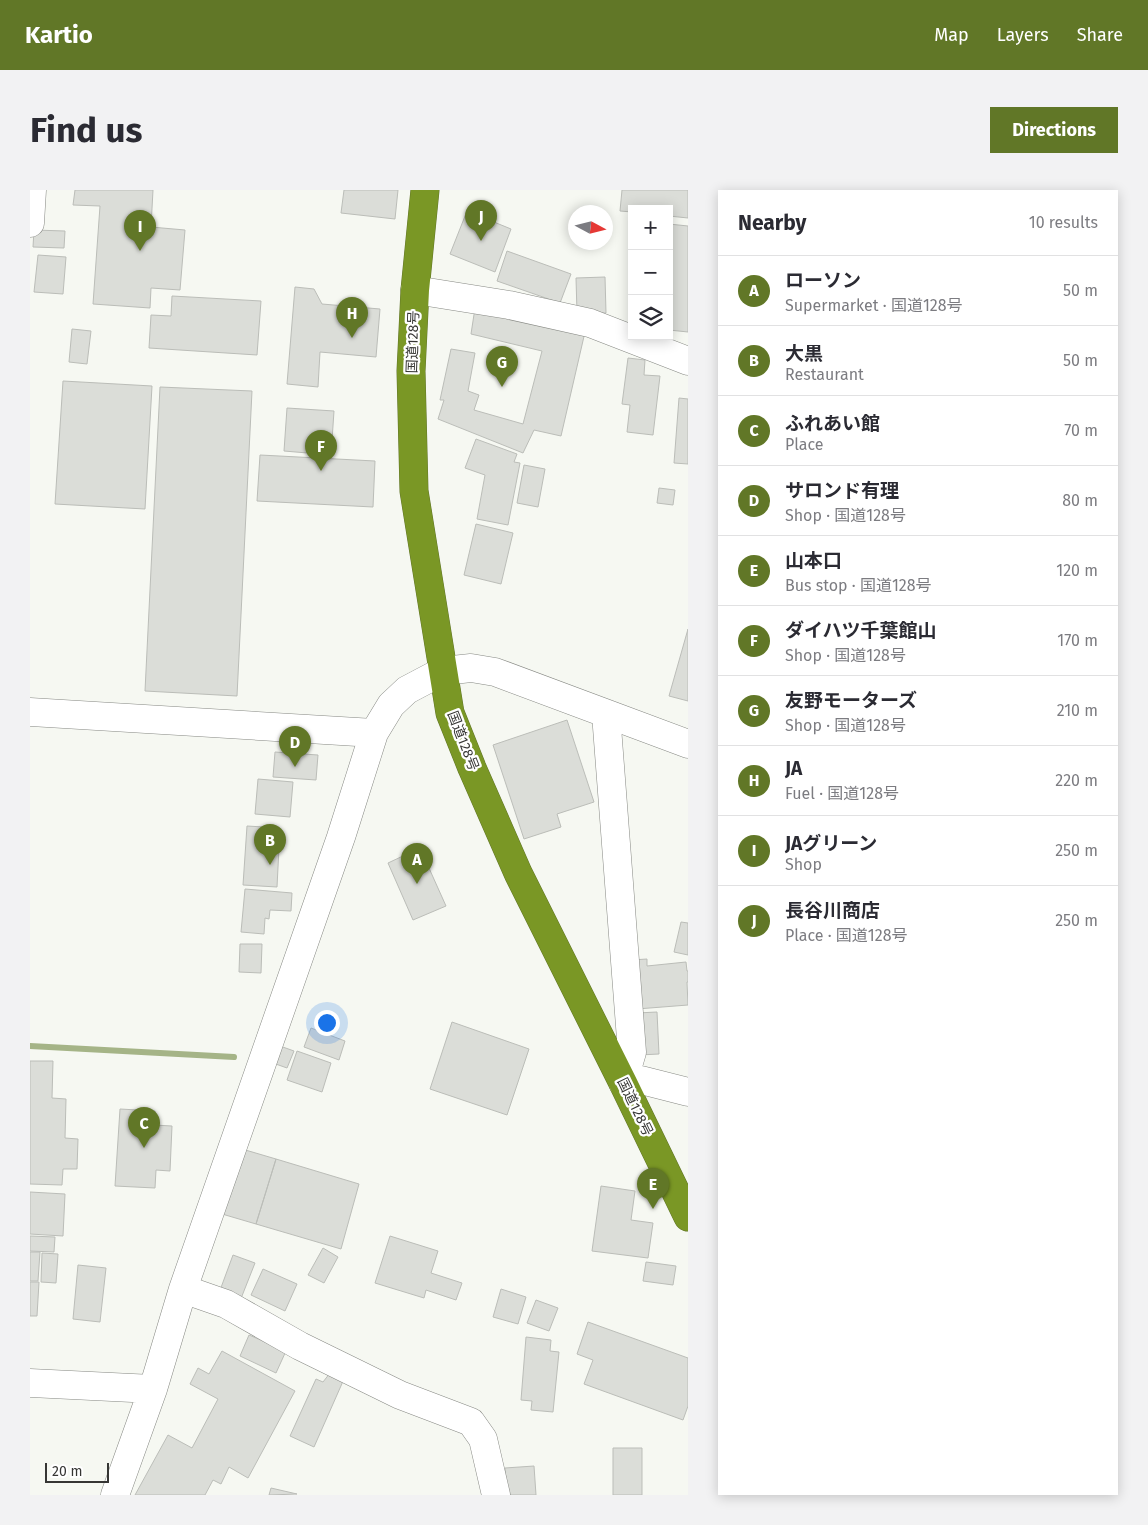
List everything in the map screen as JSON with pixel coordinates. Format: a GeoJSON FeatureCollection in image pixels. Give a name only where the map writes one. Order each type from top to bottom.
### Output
{"type":"FeatureCollection","features":[{"type":"Feature","properties":{"kind":"highway","name":"国道128号"},"geometry":{"type":"LineString","coordinates":[[425,190],[415,290],[411,371],[414,491],[450,713],[518,873],[688,1217]]}},
{"type":"Feature","properties":{"kind":"street"},"geometry":{"type":"LineString","coordinates":[[30,223],[32,190]]}},
{"type":"Feature","properties":{"kind":"street"},"geometry":{"type":"LineString","coordinates":[[415,290],[509,305],[590,323],[688,361]]}},
{"type":"Feature","properties":{"kind":"street"},"geometry":{"type":"LineString","coordinates":[[115,1495],[152,1389],[183,1289],[340,837],[374,733],[391,705],[407,690],[443,671],[471,668],[495,672],[688,744]]}},
{"type":"Feature","properties":{"kind":"street"},"geometry":{"type":"LineString","coordinates":[[30,712],[374,733]]}},
{"type":"Feature","properties":{"kind":"street"},"geometry":{"type":"LineString","coordinates":[[606,714],[632,1052],[623,1083],[641,1080],[688,1092]]}},
{"type":"Feature","properties":{"kind":"street"},"geometry":{"type":"LineString","coordinates":[[183,1289],[226,1304],[300,1346],[400,1395],[471,1422],[483,1438],[496,1495]]}},
{"type":"Feature","properties":{"kind":"street"},"geometry":{"type":"LineString","coordinates":[[30,1383],[152,1389]]}},
{"type":"Feature","properties":{"kind":"building"},"geometry":{"type":"Polygon","coordinates":[[[75,190],[153,190],[151,227],[185,230],[180,290],[151,288],[150,308],[93,304],[100,206],[73,205],[75,190]]]}},
{"type":"Feature","properties":{"kind":"building"},"geometry":{"type":"Polygon","coordinates":[[[344,190],[398,190],[395,219],[341,213],[344,190]]]}},
{"type":"Feature","properties":{"kind":"building"},"geometry":{"type":"Polygon","coordinates":[[[622,190],[688,190],[688,218],[673,216],[673,205],[628,205],[628,212],[620,211],[622,190]]]}},
{"type":"Feature","properties":{"kind":"building"},"geometry":{"type":"Polygon","coordinates":[[[467,211],[511,229],[495,272],[450,254],[467,211]]]}},
{"type":"Feature","properties":{"kind":"building"},"geometry":{"type":"Polygon","coordinates":[[[673,224],[688,226],[688,332],[673,330],[673,224]]]}},
{"type":"Feature","properties":{"kind":"building"},"geometry":{"type":"Polygon","coordinates":[[[34,230],[65,231],[64,248],[33,247],[34,230]]]}},
{"type":"Feature","properties":{"kind":"building"},"geometry":{"type":"Polygon","coordinates":[[[507,251],[571,274],[560,303],[497,281],[507,251]]]}},
{"type":"Feature","properties":{"kind":"building"},"geometry":{"type":"Polygon","coordinates":[[[38,255],[66,257],[63,294],[34,292],[38,255]]]}},
{"type":"Feature","properties":{"kind":"building"},"geometry":{"type":"Polygon","coordinates":[[[605,277],[606,313],[577,313],[576,278],[605,277]]]}},
{"type":"Feature","properties":{"kind":"building"},"geometry":{"type":"Polygon","coordinates":[[[295,287],[314,289],[322,304],[380,309],[376,357],[320,352],[318,387],[287,384],[295,287]]]}},
{"type":"Feature","properties":{"kind":"building"},"geometry":{"type":"Polygon","coordinates":[[[172,296],[261,301],[257,355],[149,348],[151,315],[171,316],[172,296]]]}},
{"type":"Feature","properties":{"kind":"building"},"geometry":{"type":"Polygon","coordinates":[[[475,308],[585,332],[561,436],[534,430],[523,453],[438,419],[444,400],[440,400],[451,349],[475,353],[468,391],[479,395],[474,410],[523,424],[542,351],[471,334],[475,308]]]}},
{"type":"Feature","properties":{"kind":"building"},"geometry":{"type":"Polygon","coordinates":[[[72,329],[91,331],[87,364],[69,362],[72,329]]]}},
{"type":"Feature","properties":{"kind":"building"},"geometry":{"type":"Polygon","coordinates":[[[628,358],[645,360],[644,375],[660,376],[653,435],[627,432],[630,405],[622,404],[628,358]]]}},
{"type":"Feature","properties":{"kind":"building"},"geometry":{"type":"Polygon","coordinates":[[[63,381],[152,386],[145,509],[55,504],[63,381]]]}},
{"type":"Feature","properties":{"kind":"building"},"geometry":{"type":"Polygon","coordinates":[[[160,387],[252,391],[237,696],[145,691],[160,387]]]}},
{"type":"Feature","properties":{"kind":"building"},"geometry":{"type":"Polygon","coordinates":[[[679,398],[688,399],[688,464],[674,463],[679,398]]]}},
{"type":"Feature","properties":{"kind":"building"},"geometry":{"type":"Polygon","coordinates":[[[287,408],[334,411],[331,455],[284,451],[287,408]]]}},
{"type":"Feature","properties":{"kind":"building"},"geometry":{"type":"Polygon","coordinates":[[[476,439],[517,454],[514,462],[520,463],[508,525],[477,519],[485,475],[465,468],[476,439]]]}},
{"type":"Feature","properties":{"kind":"building"},"geometry":{"type":"Polygon","coordinates":[[[260,455],[375,461],[373,507],[257,501],[260,455]]]}},
{"type":"Feature","properties":{"kind":"building"},"geometry":{"type":"Polygon","coordinates":[[[524,465],[545,469],[538,507],[517,503],[524,465]]]}},
{"type":"Feature","properties":{"kind":"building"},"geometry":{"type":"Polygon","coordinates":[[[659,488],[675,490],[673,505],[657,503],[659,488]]]}},
{"type":"Feature","properties":{"kind":"building"},"geometry":{"type":"Polygon","coordinates":[[[476,524],[513,533],[501,584],[464,575],[476,524]]]}},
{"type":"Feature","properties":{"kind":"building"},"geometry":{"type":"Polygon","coordinates":[[[688,629],[688,701],[669,696],[688,629]]]}},
{"type":"Feature","properties":{"kind":"building"},"geometry":{"type":"Polygon","coordinates":[[[567,720],[594,802],[557,814],[561,827],[524,839],[493,745],[567,720]]]}},
{"type":"Feature","properties":{"kind":"building"},"geometry":{"type":"Polygon","coordinates":[[[275,752],[318,755],[316,780],[273,777],[275,752]]]}},
{"type":"Feature","properties":{"kind":"building"},"geometry":{"type":"Polygon","coordinates":[[[258,779],[293,782],[290,817],[255,814],[258,779]]]}},
{"type":"Feature","properties":{"kind":"building"},"geometry":{"type":"Polygon","coordinates":[[[247,826],[280,828],[277,887],[243,885],[247,826]]]}},
{"type":"Feature","properties":{"kind":"building"},"geometry":{"type":"Polygon","coordinates":[[[420,848],[446,906],[413,920],[388,863],[420,848]]]}},
{"type":"Feature","properties":{"kind":"building"},"geometry":{"type":"Polygon","coordinates":[[[245,889],[292,893],[291,911],[270,910],[269,919],[265,918],[264,934],[241,932],[245,889]]]}},
{"type":"Feature","properties":{"kind":"building"},"geometry":{"type":"Polygon","coordinates":[[[681,922],[688,923],[688,955],[674,952],[681,922]]]}},
{"type":"Feature","properties":{"kind":"building"},"geometry":{"type":"Polygon","coordinates":[[[240,944],[262,944],[261,973],[239,972],[240,944]]]}},
{"type":"Feature","properties":{"kind":"building"},"geometry":{"type":"Polygon","coordinates":[[[647,959],[647,966],[686,962],[688,971],[688,1005],[637,1009],[632,960],[647,959]]]}},
{"type":"Feature","properties":{"kind":"building"},"geometry":{"type":"Polygon","coordinates":[[[657,1012],[659,1054],[639,1055],[637,1013],[657,1012]]]}},
{"type":"Feature","properties":{"kind":"building"},"geometry":{"type":"Polygon","coordinates":[[[452,1022],[529,1049],[507,1115],[430,1089],[452,1022]]]}},
{"type":"Feature","properties":{"kind":"building"},"geometry":{"type":"Polygon","coordinates":[[[311,1028],[345,1041],[339,1060],[304,1047],[311,1028]]]}},
{"type":"Feature","properties":{"kind":"building"},"geometry":{"type":"Polygon","coordinates":[[[280,1046],[294,1051],[287,1068],[273,1063],[280,1046]]]}},
{"type":"Feature","properties":{"kind":"building"},"geometry":{"type":"Polygon","coordinates":[[[297,1051],[331,1063],[322,1092],[287,1080],[297,1051]]]}},
{"type":"Feature","properties":{"kind":"building"},"geometry":{"type":"Polygon","coordinates":[[[30,1061],[53,1061],[52,1098],[66,1099],[65,1138],[78,1139],[77,1169],[63,1169],[62,1185],[30,1184],[30,1061]]]}},
{"type":"Feature","properties":{"kind":"building"},"geometry":{"type":"Polygon","coordinates":[[[120,1109],[155,1111],[154,1125],[172,1126],[170,1171],[156,1170],[155,1188],[115,1186],[120,1109]]]}},
{"type":"Feature","properties":{"kind":"building"},"geometry":{"type":"Polygon","coordinates":[[[242,1149],[276,1159],[256,1224],[222,1214],[242,1149]]]}},
{"type":"Feature","properties":{"kind":"building"},"geometry":{"type":"Polygon","coordinates":[[[276,1159],[359,1184],[341,1249],[256,1224],[276,1159]]]}},
{"type":"Feature","properties":{"kind":"building"},"geometry":{"type":"Polygon","coordinates":[[[601,1186],[635,1191],[631,1220],[653,1223],[648,1258],[592,1251],[601,1186]]]}},
{"type":"Feature","properties":{"kind":"building"},"geometry":{"type":"Polygon","coordinates":[[[30,1192],[65,1194],[63,1236],[30,1234],[30,1192]]]}},
{"type":"Feature","properties":{"kind":"building"},"geometry":{"type":"Polygon","coordinates":[[[30,1236],[55,1237],[54,1252],[30,1251],[30,1236]]]}},
{"type":"Feature","properties":{"kind":"building"},"geometry":{"type":"Polygon","coordinates":[[[390,1236],[438,1251],[431,1273],[462,1283],[456,1300],[426,1290],[424,1298],[375,1283],[390,1236]]]}},
{"type":"Feature","properties":{"kind":"building"},"geometry":{"type":"Polygon","coordinates":[[[323,1248],[338,1257],[324,1283],[308,1275],[323,1248]]]}},
{"type":"Feature","properties":{"kind":"building"},"geometry":{"type":"Polygon","coordinates":[[[30,1252],[40,1252],[38,1281],[30,1281],[30,1252]]]}},
{"type":"Feature","properties":{"kind":"building"},"geometry":{"type":"Polygon","coordinates":[[[42,1253],[58,1254],[56,1283],[41,1282],[42,1253]]]}},
{"type":"Feature","properties":{"kind":"building"},"geometry":{"type":"Polygon","coordinates":[[[233,1255],[255,1263],[240,1301],[219,1293],[233,1255]]]}},
{"type":"Feature","properties":{"kind":"building"},"geometry":{"type":"Polygon","coordinates":[[[646,1262],[676,1266],[673,1285],[643,1281],[646,1262]]]}},
{"type":"Feature","properties":{"kind":"building"},"geometry":{"type":"Polygon","coordinates":[[[78,1265],[106,1268],[100,1322],[73,1319],[78,1265]]]}},
{"type":"Feature","properties":{"kind":"building"},"geometry":{"type":"Polygon","coordinates":[[[263,1269],[297,1284],[285,1311],[251,1295],[263,1269]]]}},
{"type":"Feature","properties":{"kind":"building"},"geometry":{"type":"Polygon","coordinates":[[[30,1282],[39,1282],[37,1316],[30,1316],[30,1282]]]}},
{"type":"Feature","properties":{"kind":"building"},"geometry":{"type":"Polygon","coordinates":[[[501,1289],[526,1297],[518,1324],[493,1317],[501,1289]]]}},
{"type":"Feature","properties":{"kind":"building"},"geometry":{"type":"Polygon","coordinates":[[[536,1300],[558,1308],[549,1331],[527,1323],[536,1300]]]}},
{"type":"Feature","properties":{"kind":"building"},"geometry":{"type":"Polygon","coordinates":[[[588,1322],[688,1358],[688,1406],[683,1420],[584,1384],[593,1360],[577,1354],[588,1322]]]}},
{"type":"Feature","properties":{"kind":"building"},"geometry":{"type":"Polygon","coordinates":[[[249,1335],[286,1351],[276,1373],[240,1356],[249,1335]]]}},
{"type":"Feature","properties":{"kind":"building"},"geometry":{"type":"Polygon","coordinates":[[[526,1337],[551,1340],[550,1351],[559,1352],[553,1412],[531,1410],[532,1401],[521,1400],[526,1337]]]}},
{"type":"Feature","properties":{"kind":"building"},"geometry":{"type":"Polygon","coordinates":[[[222,1351],[295,1391],[248,1478],[229,1467],[221,1484],[213,1480],[205,1495],[135,1495],[168,1435],[192,1448],[218,1399],[190,1384],[198,1368],[209,1374],[222,1351]]]}},
{"type":"Feature","properties":{"kind":"building"},"geometry":{"type":"Polygon","coordinates":[[[330,1373],[344,1379],[314,1447],[290,1436],[316,1379],[323,1382],[330,1373]]]}},
{"type":"Feature","properties":{"kind":"building"},"geometry":{"type":"Polygon","coordinates":[[[613,1448],[642,1448],[642,1495],[613,1495],[613,1448]]]}},
{"type":"Feature","properties":{"kind":"building"},"geometry":{"type":"Polygon","coordinates":[[[534,1466],[536,1495],[507,1495],[505,1468],[534,1466]]]}},
{"type":"Feature","properties":{"kind":"building"},"geometry":{"type":"Polygon","coordinates":[[[271,1488],[297,1494],[269,1495],[271,1488]]]}},
{"type":"Feature","properties":{"kind":"waterway"},"geometry":{"type":"LineString","coordinates":[[30,1046],[234,1057]]}},
{"type":"Feature","properties":{"kind":"place","name":"長谷川商店"},"geometry":{"type":"Point","coordinates":[481,241]}},
{"type":"Feature","properties":{"kind":"place","name":"JAグリーン"},"geometry":{"type":"Point","coordinates":[140,251]}},
{"type":"Feature","properties":{"kind":"place","name":"JA"},"geometry":{"type":"Point","coordinates":[352,338]}},
{"type":"Feature","properties":{"kind":"place","name":"友野モーターズ"},"geometry":{"type":"Point","coordinates":[502,387]}},
{"type":"Feature","properties":{"kind":"place","name":"ダイハツ千葉館山"},"geometry":{"type":"Point","coordinates":[321,471]}},
{"type":"Feature","properties":{"kind":"place","name":"サロンド有理"},"geometry":{"type":"Point","coordinates":[295,767]}},
{"type":"Feature","properties":{"kind":"place","name":"大黒"},"geometry":{"type":"Point","coordinates":[270,865]}},
{"type":"Feature","properties":{"kind":"place","name":"ローソン"},"geometry":{"type":"Point","coordinates":[417,884]}},
{"type":"Feature","properties":{"kind":"place","name":"ふれあい館"},"geometry":{"type":"Point","coordinates":[144,1148]}},
{"type":"Feature","properties":{"kind":"place","name":"山本口"},"geometry":{"type":"Point","coordinates":[653,1209]}}]}
